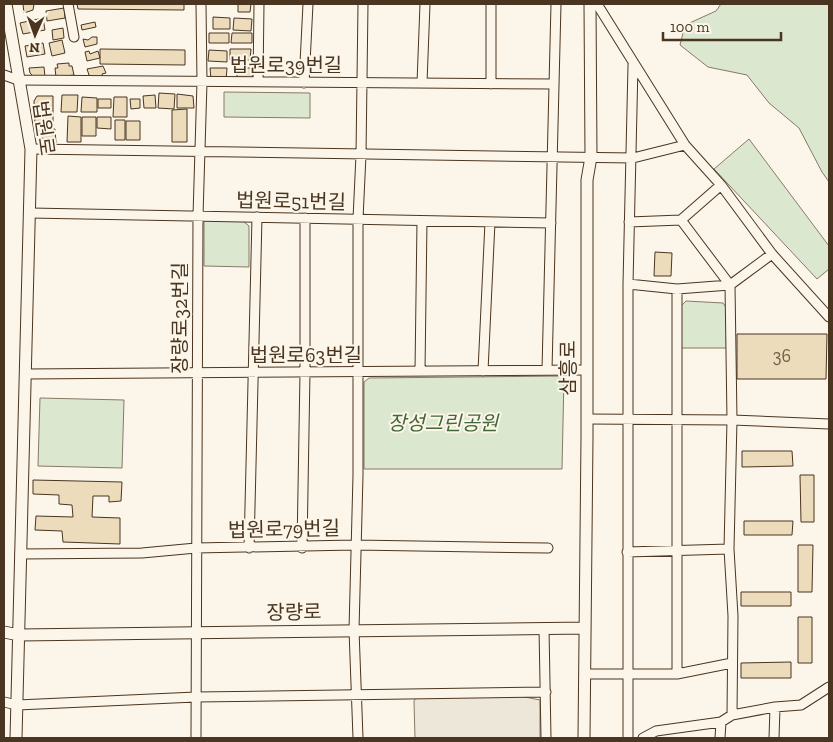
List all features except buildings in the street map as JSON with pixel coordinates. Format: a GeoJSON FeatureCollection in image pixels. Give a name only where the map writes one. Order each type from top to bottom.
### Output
{"type":"FeatureCollection","features":[{"type":"Feature","properties":{"kind":"main road","name":"법원로"},"geometry":{"type":"LineString","coordinates":[[6,4],[31,149],[16,738]]}},
{"type":"Feature","properties":{"kind":"main road","name":"삼흥로"},"geometry":{"type":"LineString","coordinates":[[586,737],[587,180],[591,157],[590,4]]}},
{"type":"Feature","properties":{"kind":"main road","name":"장량로"},"geometry":{"type":"LineString","coordinates":[[4,632],[19,635],[585,628]]}},
{"type":"Feature","properties":{"kind":"street"},"geometry":{"type":"LineString","coordinates":[[68,4],[74,37]]}},
{"type":"Feature","properties":{"kind":"street","name":"장량로32번길"},"geometry":{"type":"LineString","coordinates":[[196,738],[195,632],[198,216],[202,82],[201,4]]}},
{"type":"Feature","properties":{"kind":"street"},"geometry":{"type":"LineString","coordinates":[[258,82],[259,4]]}},
{"type":"Feature","properties":{"kind":"street"},"geometry":{"type":"LineString","coordinates":[[304,82],[308,4]]}},
{"type":"Feature","properties":{"kind":"street"},"geometry":{"type":"LineString","coordinates":[[358,738],[354,630],[358,220],[363,4]]}},
{"type":"Feature","properties":{"kind":"street"},"geometry":{"type":"LineString","coordinates":[[422,83],[425,4]]}},
{"type":"Feature","properties":{"kind":"street"},"geometry":{"type":"LineString","coordinates":[[490,84],[491,4]]}},
{"type":"Feature","properties":{"kind":"street"},"geometry":{"type":"LineString","coordinates":[[547,370],[554,157],[556,4]]}},
{"type":"Feature","properties":{"kind":"street"},"geometry":{"type":"LineString","coordinates":[[597,4],[633,65],[685,145],[721,185],[772,254],[829,317]]}},
{"type":"Feature","properties":{"kind":"street"},"geometry":{"type":"LineString","coordinates":[[628,738],[628,284],[633,158],[633,65]]}},
{"type":"Feature","properties":{"kind":"street","name":"법원로39번길"},"geometry":{"type":"LineString","coordinates":[[4,75],[18,80],[554,84]]}},
{"type":"Feature","properties":{"kind":"street"},"geometry":{"type":"LineString","coordinates":[[31,149],[633,158],[685,145]]}},
{"type":"Feature","properties":{"kind":"street"},"geometry":{"type":"LineString","coordinates":[[629,222],[681,220],[721,185]]}},
{"type":"Feature","properties":{"kind":"street","name":"법원로51번길"},"geometry":{"type":"LineString","coordinates":[[30,213],[551,223]]}},
{"type":"Feature","properties":{"kind":"street"},"geometry":{"type":"LineString","coordinates":[[249,548],[257,218]]}},
{"type":"Feature","properties":{"kind":"street"},"geometry":{"type":"LineString","coordinates":[[302,548],[305,218]]}},
{"type":"Feature","properties":{"kind":"street"},"geometry":{"type":"LineString","coordinates":[[681,220],[730,284],[732,420],[729,549],[732,616],[732,715]]}},
{"type":"Feature","properties":{"kind":"street"},"geometry":{"type":"LineString","coordinates":[[420,371],[422,221]]}},
{"type":"Feature","properties":{"kind":"street"},"geometry":{"type":"LineString","coordinates":[[483,371],[490,222]]}},
{"type":"Feature","properties":{"kind":"street"},"geometry":{"type":"LineString","coordinates":[[628,284],[676,289],[730,284],[772,254]]}},
{"type":"Feature","properties":{"kind":"street"},"geometry":{"type":"LineString","coordinates":[[676,289],[677,674]]}},
{"type":"Feature","properties":{"kind":"street","name":"법원로63번길"},"geometry":{"type":"LineString","coordinates":[[26,374],[586,370]]}},
{"type":"Feature","properties":{"kind":"street"},"geometry":{"type":"LineString","coordinates":[[587,419],[676,418],[829,424]]}},
{"type":"Feature","properties":{"kind":"street","name":"법원로79번길"},"geometry":{"type":"LineString","coordinates":[[20,554],[142,553],[196,548],[355,546],[548,548]]}},
{"type":"Feature","properties":{"kind":"street"},"geometry":{"type":"LineString","coordinates":[[627,552],[729,549]]}},
{"type":"Feature","properties":{"kind":"street"},"geometry":{"type":"LineString","coordinates":[[544,628],[546,738]]}},
{"type":"Feature","properties":{"kind":"street"},"geometry":{"type":"LineString","coordinates":[[585,674],[627,676],[677,674],[732,663]]}},
{"type":"Feature","properties":{"kind":"street"},"geometry":{"type":"LineString","coordinates":[[643,738],[656,731],[721,722],[732,715],[775,707],[801,705],[829,687]]}},
{"type":"Feature","properties":{"kind":"street"},"geometry":{"type":"LineString","coordinates":[[4,702],[17,705],[196,696],[546,692]]}},
{"type":"Feature","properties":{"kind":"street"},"geometry":{"type":"LineString","coordinates":[[774,738],[775,707]]}},
{"type":"Feature","properties":{"kind":"street"},"geometry":{"type":"LineString","coordinates":[[720,738],[721,722]]}},
{"type":"Feature","properties":{"kind":"green space"},"geometry":{"type":"Polygon","coordinates":[[[721,4],[829,4],[829,182],[799,128],[769,103],[747,75],[708,67],[680,45],[685,25],[716,11],[721,4]]]}},
{"type":"Feature","properties":{"kind":"green space"},"geometry":{"type":"Polygon","coordinates":[[[224,92],[310,93],[310,118],[224,117],[224,92]]]}},
{"type":"Feature","properties":{"kind":"green space"},"geometry":{"type":"Polygon","coordinates":[[[749,139],[829,246],[829,269],[817,279],[714,169],[749,139]]]}},
{"type":"Feature","properties":{"kind":"green space"},"geometry":{"type":"Polygon","coordinates":[[[204,221],[243,221],[249,226],[249,267],[204,266],[204,221]]]}},
{"type":"Feature","properties":{"kind":"green space"},"geometry":{"type":"Polygon","coordinates":[[[686,301],[723,303],[727,309],[727,348],[680,348],[680,307],[686,301]]]}},
{"type":"Feature","properties":{"kind":"green space","name":"장성그린공원"},"geometry":{"type":"Polygon","coordinates":[[[564,376],[562,469],[364,469],[364,382],[369,378],[564,376]]]}},
{"type":"Feature","properties":{"kind":"green space"},"geometry":{"type":"Polygon","coordinates":[[[40,398],[124,400],[122,468],[38,466],[40,398]]]}},
{"type":"Feature","properties":{"kind":"shaded area"},"geometry":{"type":"Polygon","coordinates":[[[520,696],[540,700],[540,738],[415,738],[414,701],[416,698],[520,696]]]}}]}
